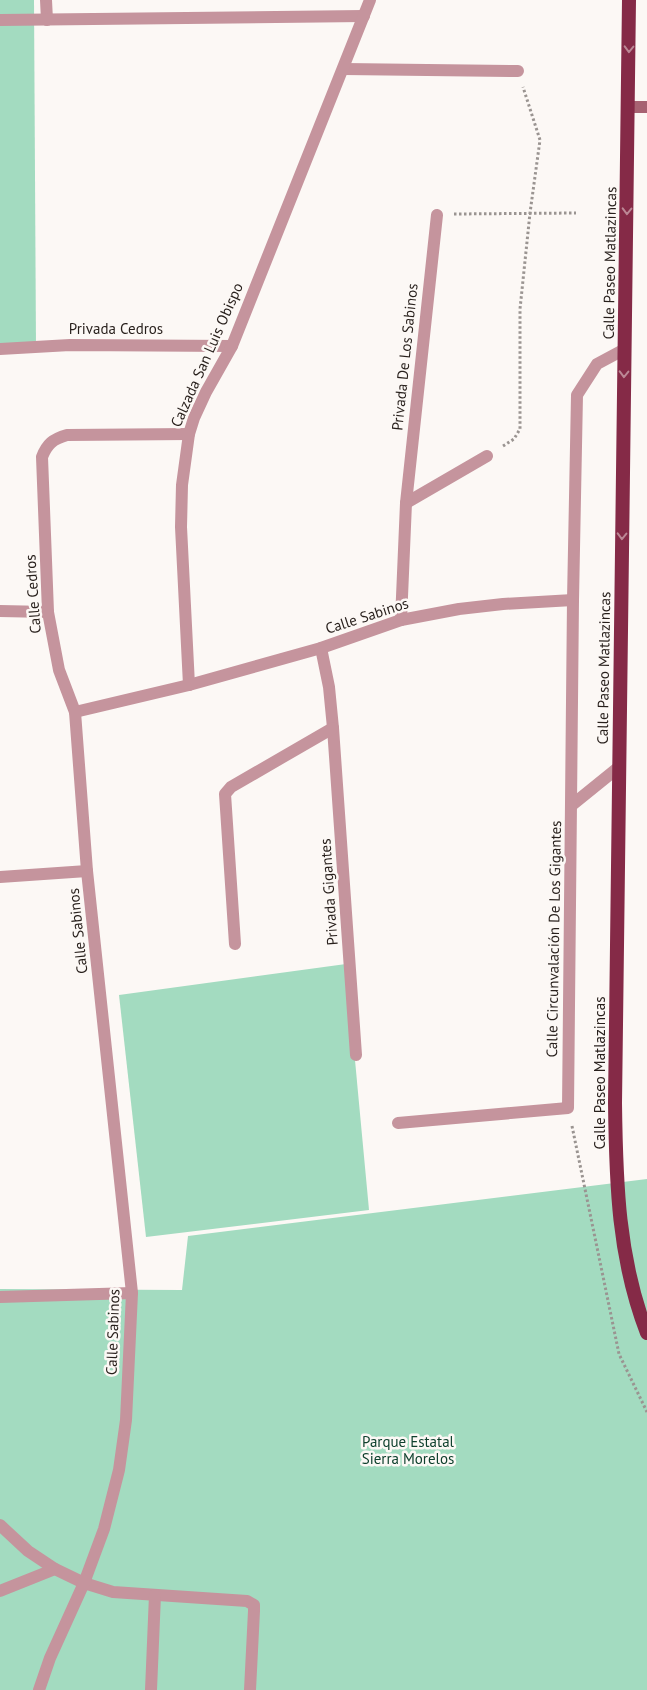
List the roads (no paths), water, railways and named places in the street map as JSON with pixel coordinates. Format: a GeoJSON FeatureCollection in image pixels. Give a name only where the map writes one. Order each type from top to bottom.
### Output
{"type":"FeatureCollection","features":[{"type":"Feature","properties":{"kind":"highway","name":"Calle Paseo Matlazincas"},"geometry":{"type":"LineString","coordinates":[[629,0],[615,1093],[616,1180],[620,1228],[629,1278],[647,1333]]}},
{"type":"Feature","properties":{"kind":"main road"},"geometry":{"type":"LineString","coordinates":[[628,107],[647,107]]}},
{"type":"Feature","properties":{"kind":"street"},"geometry":{"type":"LineString","coordinates":[[46,0],[47,20]]}},
{"type":"Feature","properties":{"kind":"street","name":"Calzada San Luis Obispo"},"geometry":{"type":"LineString","coordinates":[[189,685],[181,527],[182,485],[188,434],[206,392],[232,346],[370,0]]}},
{"type":"Feature","properties":{"kind":"street"},"geometry":{"type":"LineString","coordinates":[[0,20],[364,16]]}},
{"type":"Feature","properties":{"kind":"street"},"geometry":{"type":"LineString","coordinates":[[344,69],[518,71]]}},
{"type":"Feature","properties":{"kind":"street","name":"Privada De Los Sabinos"},"geometry":{"type":"LineString","coordinates":[[401,620],[406,503],[437,215]]}},
{"type":"Feature","properties":{"kind":"street","name":"Privada Cedros"},"geometry":{"type":"LineString","coordinates":[[0,349],[70,345],[232,346]]}},
{"type":"Feature","properties":{"kind":"street","name":"Calle Circunvalación De Los Gigantes"},"geometry":{"type":"LineString","coordinates":[[398,1123],[568,1108],[573,600],[578,395],[597,364],[624,349]]}},
{"type":"Feature","properties":{"kind":"street","name":"Calle Cedros"},"geometry":{"type":"LineString","coordinates":[[75,712],[59,670],[48,612],[42,457],[51,442],[67,435],[188,434]]}},
{"type":"Feature","properties":{"kind":"street"},"geometry":{"type":"LineString","coordinates":[[406,503],[487,456]]}},
{"type":"Feature","properties":{"kind":"street","name":"Calle Sabinos"},"geometry":{"type":"LineString","coordinates":[[39,1690],[50,1658],[84,1583],[104,1529],[119,1470],[126,1420],[132,1293],[87,871],[75,712],[189,685],[321,648],[401,620],[458,609],[573,600]]}},
{"type":"Feature","properties":{"kind":"street"},"geometry":{"type":"LineString","coordinates":[[0,611],[48,612]]}},
{"type":"Feature","properties":{"kind":"street","name":"Privada Gigantes"},"geometry":{"type":"LineString","coordinates":[[321,648],[334,728],[356,1055]]}},
{"type":"Feature","properties":{"kind":"street"},"geometry":{"type":"LineString","coordinates":[[235,944],[225,794],[231,787],[334,728]]}},
{"type":"Feature","properties":{"kind":"street"},"geometry":{"type":"LineString","coordinates":[[572,805],[619,767]]}},
{"type":"Feature","properties":{"kind":"street"},"geometry":{"type":"LineString","coordinates":[[0,877],[87,871]]}},
{"type":"Feature","properties":{"kind":"street"},"geometry":{"type":"LineString","coordinates":[[0,1296],[132,1293]]}},
{"type":"Feature","properties":{"kind":"street"},"geometry":{"type":"LineString","coordinates":[[0,1525],[28,1551],[55,1569],[84,1583],[113,1592],[247,1601],[254,1605],[250,1690]]}},
{"type":"Feature","properties":{"kind":"street"},"geometry":{"type":"LineString","coordinates":[[0,1591],[55,1569]]}},
{"type":"Feature","properties":{"kind":"street"},"geometry":{"type":"LineString","coordinates":[[150,1690],[155,1595]]}},
{"type":"Feature","properties":{"kind":"park label","name":"Parque Estatal Sierra Morelos"},"geometry":{"type":"Point","coordinates":[408,1450]}}]}
